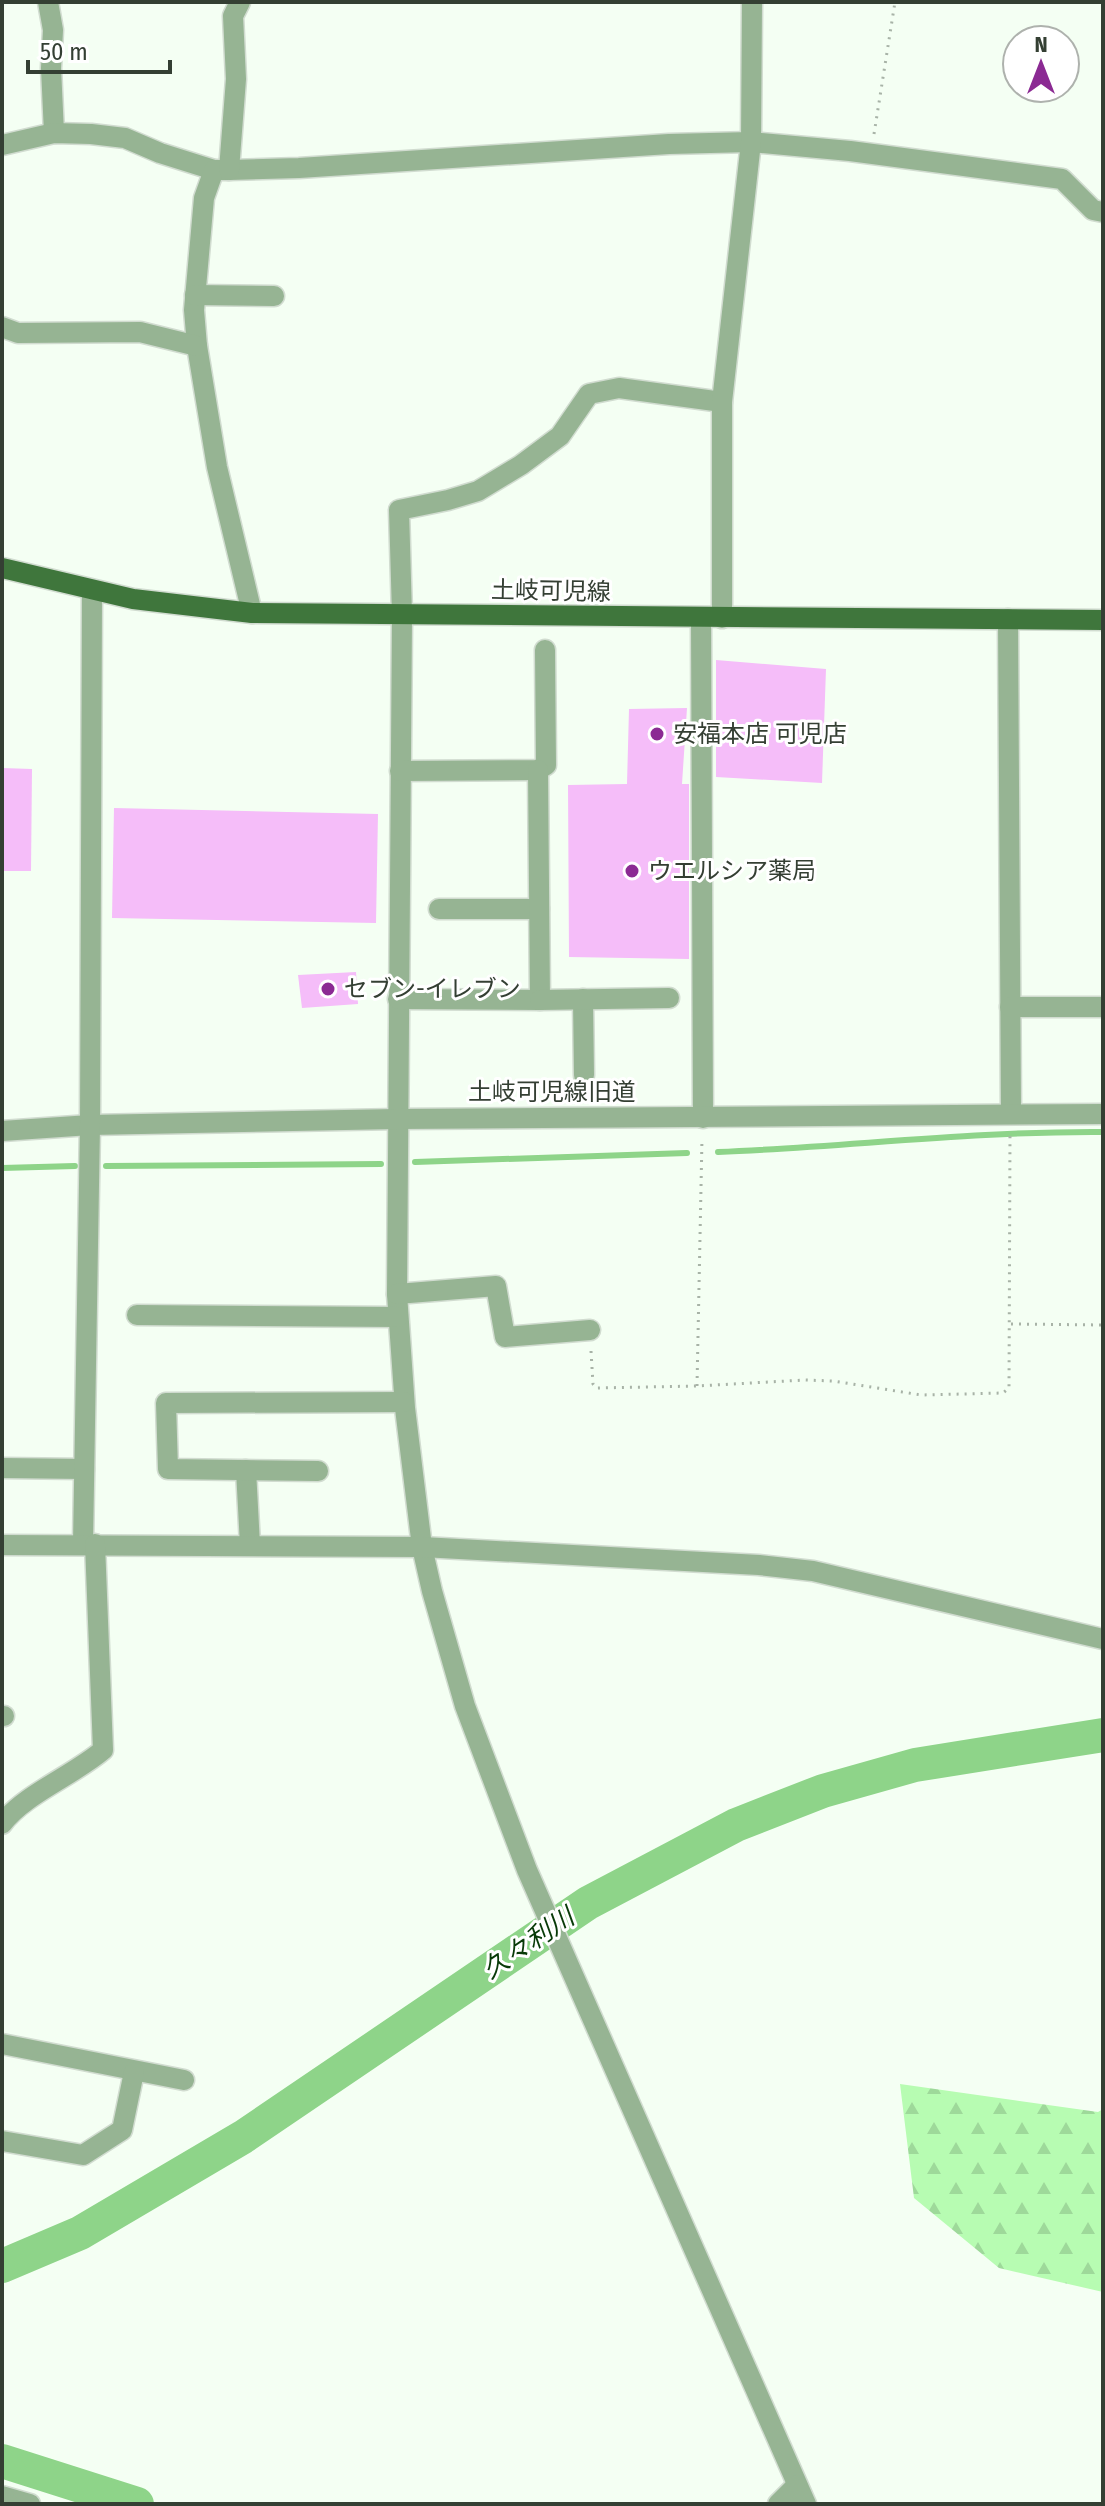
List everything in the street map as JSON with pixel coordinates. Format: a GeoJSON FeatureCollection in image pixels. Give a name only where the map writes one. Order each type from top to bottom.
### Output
{"type":"FeatureCollection","features":[{"type":"Feature","properties":{"kind":"main road","name":"土岐可児線"},"geometry":{"type":"LineString","coordinates":[[2,568],[133,599],[252,613],[1103,620]]}},
{"type":"Feature","properties":{"kind":"street"},"geometry":{"type":"LineString","coordinates":[[48,2],[53,30],[54,133]]}},
{"type":"Feature","properties":{"kind":"street"},"geometry":{"type":"LineString","coordinates":[[240,2],[233,16],[236,79],[222,170],[204,198],[195,295],[197,346],[217,467],[252,613]]}},
{"type":"Feature","properties":{"kind":"street"},"geometry":{"type":"LineString","coordinates":[[703,1118],[712,618],[722,402],[751,142],[752,2]]}},
{"type":"Feature","properties":{"kind":"street"},"geometry":{"type":"LineString","coordinates":[[2,145],[54,133],[91,134],[125,138],[160,153],[222,170],[751,142],[1062,179],[1093,210],[1103,212]]}},
{"type":"Feature","properties":{"kind":"street"},"geometry":{"type":"LineString","coordinates":[[195,295],[274,296]]}},
{"type":"Feature","properties":{"kind":"street"},"geometry":{"type":"LineString","coordinates":[[2,327],[18,333],[140,332],[197,346]]}},
{"type":"Feature","properties":{"kind":"street"},"geometry":{"type":"LineString","coordinates":[[722,402],[619,388],[589,394],[560,436],[521,465],[478,491],[399,510],[402,615],[397,1294],[404,1402],[422,1547],[465,1706],[527,1870],[802,2494],[778,2504]]}},
{"type":"Feature","properties":{"kind":"street"},"geometry":{"type":"LineString","coordinates":[[2,1824],[12,1804],[88,1763],[103,1750],[84,1469],[90,1125],[92,590]]}},
{"type":"Feature","properties":{"kind":"street"},"geometry":{"type":"LineString","coordinates":[[1008,619],[1010,1120]]}},
{"type":"Feature","properties":{"kind":"street"},"geometry":{"type":"LineString","coordinates":[[400,771],[538,770],[546,765],[545,650]]}},
{"type":"Feature","properties":{"kind":"street"},"geometry":{"type":"LineString","coordinates":[[538,770],[540,1000]]}},
{"type":"Feature","properties":{"kind":"street"},"geometry":{"type":"LineString","coordinates":[[439,909],[539,909]]}},
{"type":"Feature","properties":{"kind":"street"},"geometry":{"type":"LineString","coordinates":[[398,999],[669,998]]}},
{"type":"Feature","properties":{"kind":"street"},"geometry":{"type":"LineString","coordinates":[[583,999],[584,1075]]}},
{"type":"Feature","properties":{"kind":"street"},"geometry":{"type":"LineString","coordinates":[[1010,1007],[1103,1007]]}},
{"type":"Feature","properties":{"kind":"street","name":"土岐可児線旧道"},"geometry":{"type":"LineString","coordinates":[[2,1131],[90,1125],[397,1119],[1010,1120],[1103,1114]]}},
{"type":"Feature","properties":{"kind":"street"},"geometry":{"type":"LineString","coordinates":[[397,1294],[496,1286],[505,1337],[590,1330]]}},
{"type":"Feature","properties":{"kind":"street"},"geometry":{"type":"LineString","coordinates":[[137,1315],[398,1317]]}},
{"type":"Feature","properties":{"kind":"street"},"geometry":{"type":"LineString","coordinates":[[318,1471],[168,1469],[166,1403],[404,1402]]}},
{"type":"Feature","properties":{"kind":"street"},"geometry":{"type":"LineString","coordinates":[[2,1468],[84,1469]]}},
{"type":"Feature","properties":{"kind":"street"},"geometry":{"type":"LineString","coordinates":[[246,1470],[250,1545]]}},
{"type":"Feature","properties":{"kind":"street"},"geometry":{"type":"LineString","coordinates":[[2,1545],[422,1547],[743,1564],[813,1571],[1103,1639]]}},
{"type":"Feature","properties":{"kind":"street"},"geometry":{"type":"LineString","coordinates":[[2,2044],[184,2080]]}},
{"type":"Feature","properties":{"kind":"street"},"geometry":{"type":"LineString","coordinates":[[2,2141],[83,2155],[122,2130],[134,2072]]}},
{"type":"Feature","properties":{"kind":"street"},"geometry":{"type":"LineString","coordinates":[[2,2496],[30,2504]]}},
{"type":"Feature","properties":{"kind":"path"},"geometry":{"type":"LineString","coordinates":[[871,154],[895,2]]}},
{"type":"Feature","properties":{"kind":"path"},"geometry":{"type":"LineString","coordinates":[[697,1386],[703,1118]]}},
{"type":"Feature","properties":{"kind":"path"},"geometry":{"type":"LineString","coordinates":[[590,1330],[593,1384],[596,1388],[805,1380],[833,1381],[921,1395],[1003,1393],[1009,1388],[1010,1120]]}},
{"type":"Feature","properties":{"kind":"path"},"geometry":{"type":"LineString","coordinates":[[1010,1324],[1103,1325]]}},
{"type":"Feature","properties":{"kind":"green space"},"geometry":{"type":"Polygon","coordinates":[[[900,2084],[1098,2112],[1103,2109],[1103,2292],[999,2268],[914,2198],[900,2084]]]}},
{"type":"Feature","properties":{"kind":"building"},"geometry":{"type":"Polygon","coordinates":[[[716,660],[826,669],[822,783],[716,777],[716,660]]]}},
{"type":"Feature","properties":{"kind":"building","name":"ウエルシア薬局"},"geometry":{"type":"Polygon","coordinates":[[[687,708],[682,784],[689,784],[689,959],[569,957],[568,785],[627,784],[629,709],[687,708]]]}},
{"type":"Feature","properties":{"kind":"building"},"geometry":{"type":"Polygon","coordinates":[[[2,768],[32,769],[31,871],[2,871],[2,768]]]}},
{"type":"Feature","properties":{"kind":"building"},"geometry":{"type":"Polygon","coordinates":[[[114,808],[378,814],[376,923],[112,918],[114,808]]]}},
{"type":"Feature","properties":{"kind":"building","name":"セブン-イレブン"},"geometry":{"type":"Polygon","coordinates":[[[356,972],[358,1004],[302,1008],[298,975],[356,972]]]}},
{"type":"Feature","properties":{"kind":"waterway"},"geometry":{"type":"LineString","coordinates":[[718,1152],[1006,1134],[1103,1132]]}},
{"type":"Feature","properties":{"kind":"waterway"},"geometry":{"type":"LineString","coordinates":[[415,1162],[687,1153]]}},
{"type":"Feature","properties":{"kind":"waterway"},"geometry":{"type":"LineString","coordinates":[[106,1166],[381,1164]]}},
{"type":"Feature","properties":{"kind":"waterway"},"geometry":{"type":"LineString","coordinates":[[2,1168],[75,1166]]}},
{"type":"Feature","properties":{"kind":"waterway","name":"久々利川"},"geometry":{"type":"LineString","coordinates":[[2,2266],[80,2233],[243,2137],[588,1903],[736,1825],[823,1791],[915,1765],[1103,1735]]}},
{"type":"Feature","properties":{"kind":"waterway"},"geometry":{"type":"LineString","coordinates":[[2,2461],[137,2504]]}},
{"type":"Feature","properties":{"kind":"place","name":"安福本店 可児店"},"geometry":{"type":"Point","coordinates":[657,734]}},
{"type":"Feature","properties":{"kind":"place","name":"ウエルシア薬局"},"geometry":{"type":"Point","coordinates":[632,871]}},
{"type":"Feature","properties":{"kind":"place","name":"セブン-イレブン"},"geometry":{"type":"Point","coordinates":[328,989]}}]}
